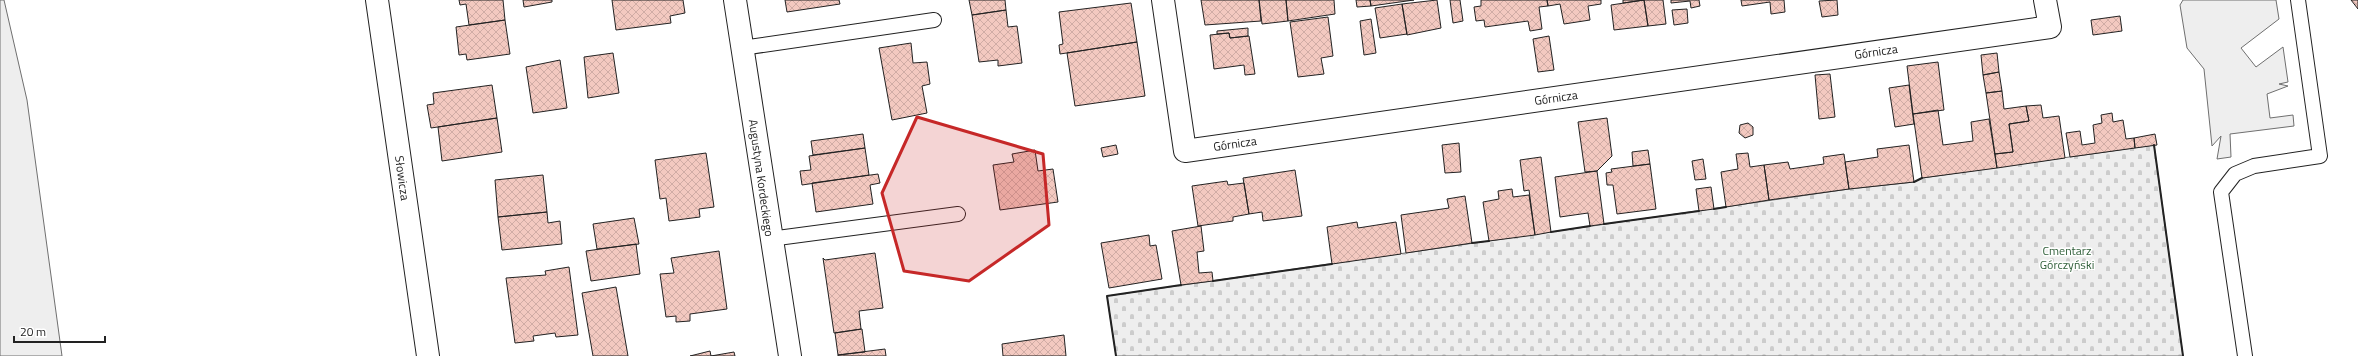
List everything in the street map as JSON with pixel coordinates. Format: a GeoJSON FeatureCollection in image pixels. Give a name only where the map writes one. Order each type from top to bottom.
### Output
{"type":"FeatureCollection","features":[{"type":"Feature","properties":{"kind":"street","name":"Słowicza"},"geometry":{"type":"LineString","coordinates":[[377,0],[428,356]]}},
{"type":"Feature","properties":{"kind":"street","name":"Augustyna Kordeckiego"},"geometry":{"type":"LineString","coordinates":[[735,0],[770,239],[790,356]]}},
{"type":"Feature","properties":{"kind":"street","name":"Górnicza"},"geometry":{"type":"LineString","coordinates":[[1163,0],[1185,151],[2050,27],[2045,0]]}},
{"type":"Feature","properties":{"kind":"lane"},"geometry":{"type":"LineString","coordinates":[[2244,356],[2221,192],[2235,174],[2254,166],[2320,156],[2298,0]]}},
{"type":"Feature","properties":{"kind":"lane"},"geometry":{"type":"LineString","coordinates":[[742,48],[934,20]]}},
{"type":"Feature","properties":{"kind":"lane"},"geometry":{"type":"LineString","coordinates":[[770,239],[958,214]]}},
{"type":"Feature","properties":{"kind":"highlighted area"},"geometry":{"type":"Polygon","coordinates":[[[917,117],[1043,154],[1049,225],[969,281],[904,271],[882,193],[917,117]]]}},
{"type":"Feature","properties":{"kind":"green space"},"geometry":{"type":"Polygon","coordinates":[[[0,0],[4,0],[27,100],[62,356],[0,356],[0,0]]]}},
{"type":"Feature","properties":{"kind":"green space"},"geometry":{"type":"Polygon","coordinates":[[[2183,0],[2276,0],[2279,19],[2241,48],[2256,67],[2283,47],[2288,82],[2279,84],[2288,86],[2267,94],[2270,118],[2293,115],[2294,126],[2230,134],[2231,157],[2217,159],[2221,136],[2212,146],[2204,69],[2187,48],[2180,5],[2183,0]]]}},
{"type":"Feature","properties":{"kind":"green space","name":"Cmentarz Górczyński"},"geometry":{"type":"Polygon","coordinates":[[[2154,145],[2183,356],[1116,356],[1107,296],[1849,189],[1914,182],[1922,178],[2154,145]]]}},
{"type":"Feature","properties":{"kind":"building"},"geometry":{"type":"Polygon","coordinates":[[[459,0],[503,0],[505,20],[469,25],[466,4],[460,5],[459,0]]]}},
{"type":"Feature","properties":{"kind":"building"},"geometry":{"type":"Polygon","coordinates":[[[523,0],[552,0],[552,2],[524,7],[523,0]]]}},
{"type":"Feature","properties":{"kind":"building"},"geometry":{"type":"Polygon","coordinates":[[[612,0],[683,0],[685,13],[670,16],[671,23],[616,30],[612,0]]]}},
{"type":"Feature","properties":{"kind":"building"},"geometry":{"type":"Polygon","coordinates":[[[785,0],[839,0],[840,4],[787,12],[785,0]]]}},
{"type":"Feature","properties":{"kind":"building"},"geometry":{"type":"Polygon","coordinates":[[[969,0],[1005,0],[1006,10],[972,15],[969,0]]]}},
{"type":"Feature","properties":{"kind":"building"},"geometry":{"type":"Polygon","coordinates":[[[1201,0],[1259,0],[1261,21],[1205,25],[1201,0]]]}},
{"type":"Feature","properties":{"kind":"building"},"geometry":{"type":"Polygon","coordinates":[[[1259,0],[1286,0],[1288,21],[1262,24],[1259,0]]]}},
{"type":"Feature","properties":{"kind":"building"},"geometry":{"type":"Polygon","coordinates":[[[1286,0],[1334,0],[1335,14],[1288,21],[1286,0]]]}},
{"type":"Feature","properties":{"kind":"building"},"geometry":{"type":"Polygon","coordinates":[[[1356,0],[1370,0],[1371,6],[1357,7],[1356,0]]]}},
{"type":"Feature","properties":{"kind":"building"},"geometry":{"type":"Polygon","coordinates":[[[1370,0],[1414,0],[1371,6],[1370,0]]]}},
{"type":"Feature","properties":{"kind":"building"},"geometry":{"type":"Polygon","coordinates":[[[1437,0],[1441,28],[1407,35],[1402,4],[1437,0]]]}},
{"type":"Feature","properties":{"kind":"building"},"geometry":{"type":"Polygon","coordinates":[[[1450,0],[1460,0],[1463,21],[1453,23],[1450,0]]]}},
{"type":"Feature","properties":{"kind":"building"},"geometry":{"type":"Polygon","coordinates":[[[1481,0],[1547,0],[1548,6],[1539,7],[1542,29],[1530,31],[1528,21],[1485,27],[1484,20],[1476,21],[1474,7],[1481,6],[1481,0]]]}},
{"type":"Feature","properties":{"kind":"building"},"geometry":{"type":"Polygon","coordinates":[[[1547,0],[1601,0],[1601,4],[1588,6],[1590,20],[1564,24],[1560,4],[1548,6],[1547,0]]]}},
{"type":"Feature","properties":{"kind":"building"},"geometry":{"type":"Polygon","coordinates":[[[1623,0],[1644,0],[1623,3],[1623,0]]]}},
{"type":"Feature","properties":{"kind":"building"},"geometry":{"type":"Polygon","coordinates":[[[1644,0],[1663,0],[1666,24],[1648,26],[1644,0]]]}},
{"type":"Feature","properties":{"kind":"building"},"geometry":{"type":"Polygon","coordinates":[[[1644,0],[1648,26],[1614,30],[1611,5],[1644,0]]]}},
{"type":"Feature","properties":{"kind":"building"},"geometry":{"type":"Polygon","coordinates":[[[1671,0],[1699,0],[1700,6],[1691,8],[1690,1],[1671,3],[1671,0]]]}},
{"type":"Feature","properties":{"kind":"building"},"geometry":{"type":"Polygon","coordinates":[[[1741,0],[1784,0],[1785,12],[1771,14],[1770,2],[1742,6],[1741,0]]]}},
{"type":"Feature","properties":{"kind":"building"},"geometry":{"type":"Polygon","coordinates":[[[1837,0],[1838,15],[1822,17],[1819,1],[1837,0]]]}},
{"type":"Feature","properties":{"kind":"building"},"geometry":{"type":"Polygon","coordinates":[[[2351,0],[2358,0],[2358,9],[2351,0]]]}},
{"type":"Feature","properties":{"kind":"building"},"geometry":{"type":"Polygon","coordinates":[[[1131,3],[1137,42],[1060,54],[1059,45],[1063,44],[1059,12],[1131,3]]]}},
{"type":"Feature","properties":{"kind":"building"},"geometry":{"type":"Polygon","coordinates":[[[1402,4],[1407,34],[1380,38],[1375,8],[1402,4]]]}},
{"type":"Feature","properties":{"kind":"building"},"geometry":{"type":"Polygon","coordinates":[[[1687,9],[1688,23],[1674,25],[1672,10],[1687,9]]]}},
{"type":"Feature","properties":{"kind":"building"},"geometry":{"type":"Polygon","coordinates":[[[1006,10],[1008,27],[1017,26],[1022,63],[998,66],[998,60],[979,62],[972,15],[1006,10]]]}},
{"type":"Feature","properties":{"kind":"building"},"geometry":{"type":"Polygon","coordinates":[[[2120,16],[2122,31],[2093,35],[2091,20],[2120,16]]]}},
{"type":"Feature","properties":{"kind":"building"},"geometry":{"type":"Polygon","coordinates":[[[1328,17],[1333,56],[1321,58],[1324,74],[1298,77],[1290,22],[1328,17]]]}},
{"type":"Feature","properties":{"kind":"building"},"geometry":{"type":"Polygon","coordinates":[[[1371,19],[1376,53],[1364,55],[1360,21],[1371,19]]]}},
{"type":"Feature","properties":{"kind":"building"},"geometry":{"type":"Polygon","coordinates":[[[505,20],[510,54],[467,60],[466,54],[459,55],[456,27],[505,20]]]}},
{"type":"Feature","properties":{"kind":"building"},"geometry":{"type":"Polygon","coordinates":[[[1248,28],[1248,36],[1230,38],[1229,33],[1217,34],[1217,31],[1248,28]]]}},
{"type":"Feature","properties":{"kind":"building"},"geometry":{"type":"Polygon","coordinates":[[[1229,33],[1230,38],[1249,36],[1255,74],[1245,75],[1244,65],[1214,69],[1210,35],[1229,33]]]}},
{"type":"Feature","properties":{"kind":"building"},"geometry":{"type":"Polygon","coordinates":[[[1549,36],[1554,70],[1538,72],[1533,39],[1549,36]]]}},
{"type":"Feature","properties":{"kind":"building"},"geometry":{"type":"Polygon","coordinates":[[[1137,42],[1145,96],[1075,106],[1067,53],[1137,42]]]}},
{"type":"Feature","properties":{"kind":"building"},"geometry":{"type":"Polygon","coordinates":[[[911,43],[913,63],[927,62],[930,84],[922,86],[927,113],[892,120],[879,48],[911,43]]]}},
{"type":"Feature","properties":{"kind":"building"},"geometry":{"type":"Polygon","coordinates":[[[613,53],[619,93],[588,98],[584,57],[613,53]]]}},
{"type":"Feature","properties":{"kind":"building"},"geometry":{"type":"Polygon","coordinates":[[[1997,53],[1999,72],[1983,75],[1981,55],[1997,53]]]}},
{"type":"Feature","properties":{"kind":"building"},"geometry":{"type":"Polygon","coordinates":[[[560,60],[567,108],[533,113],[526,67],[560,60]]]}},
{"type":"Feature","properties":{"kind":"building"},"geometry":{"type":"Polygon","coordinates":[[[1938,62],[1944,110],[1913,114],[1907,66],[1938,62]]]}},
{"type":"Feature","properties":{"kind":"building"},"geometry":{"type":"Polygon","coordinates":[[[1999,72],[2002,91],[1986,93],[1983,75],[1999,72]]]}},
{"type":"Feature","properties":{"kind":"building"},"geometry":{"type":"Polygon","coordinates":[[[1830,74],[1835,117],[1819,119],[1815,75],[1830,74]]]}},
{"type":"Feature","properties":{"kind":"building"},"geometry":{"type":"Polygon","coordinates":[[[492,85],[497,118],[431,128],[427,105],[434,104],[433,93],[492,85]]]}},
{"type":"Feature","properties":{"kind":"building"},"geometry":{"type":"Polygon","coordinates":[[[1909,85],[1914,124],[1895,127],[1889,88],[1909,85]]]}},
{"type":"Feature","properties":{"kind":"building"},"geometry":{"type":"Polygon","coordinates":[[[2002,91],[2004,109],[2026,106],[2029,121],[2009,124],[2013,152],[1995,154],[1986,93],[2002,91]]]}},
{"type":"Feature","properties":{"kind":"building"},"geometry":{"type":"Polygon","coordinates":[[[2041,105],[2043,118],[2059,116],[2065,158],[1997,168],[1995,154],[2013,152],[2009,124],[2029,121],[2026,106],[2041,105]]]}},
{"type":"Feature","properties":{"kind":"building"},"geometry":{"type":"Polygon","coordinates":[[[1938,110],[1943,145],[1973,141],[1971,122],[1989,119],[1997,168],[1922,178],[1913,114],[1938,110]]]}},
{"type":"Feature","properties":{"kind":"building"},"geometry":{"type":"Polygon","coordinates":[[[2112,113],[2113,122],[2123,120],[2126,139],[2134,138],[2135,148],[2070,157],[2066,133],[2080,131],[2082,145],[2095,143],[2093,125],[2102,123],[2101,115],[2112,113]]]}},
{"type":"Feature","properties":{"kind":"building"},"geometry":{"type":"Polygon","coordinates":[[[497,118],[502,152],[442,161],[438,127],[497,118]]]}},
{"type":"Feature","properties":{"kind":"building"},"geometry":{"type":"Polygon","coordinates":[[[1607,118],[1612,156],[1597,171],[1585,172],[1578,122],[1607,118]]]}},
{"type":"Feature","properties":{"kind":"building"},"geometry":{"type":"Polygon","coordinates":[[[1748,123],[1753,127],[1753,135],[1745,138],[1739,133],[1740,125],[1748,123]]]}},
{"type":"Feature","properties":{"kind":"building"},"geometry":{"type":"Polygon","coordinates":[[[863,134],[865,148],[813,155],[811,141],[863,134]]]}},
{"type":"Feature","properties":{"kind":"building"},"geometry":{"type":"Polygon","coordinates":[[[2155,134],[2157,145],[2135,148],[2134,138],[2155,134]]]}},
{"type":"Feature","properties":{"kind":"building"},"geometry":{"type":"Polygon","coordinates":[[[1459,143],[1461,172],[1445,173],[1442,145],[1459,143]]]}},
{"type":"Feature","properties":{"kind":"building"},"geometry":{"type":"Polygon","coordinates":[[[1116,145],[1118,154],[1103,157],[1101,148],[1116,145]]]}},
{"type":"Feature","properties":{"kind":"building"},"geometry":{"type":"Polygon","coordinates":[[[1909,145],[1914,182],[1849,189],[1845,162],[1878,157],[1877,149],[1909,145]]]}},
{"type":"Feature","properties":{"kind":"building"},"geometry":{"type":"Polygon","coordinates":[[[865,148],[869,175],[802,185],[800,171],[811,170],[809,156],[865,148]]]}},
{"type":"Feature","properties":{"kind":"building"},"geometry":{"type":"Polygon","coordinates":[[[1035,150],[1038,171],[1053,169],[1058,202],[1000,210],[993,165],[1014,162],[1012,154],[1035,150]]]}},
{"type":"Feature","properties":{"kind":"building"},"geometry":{"type":"Polygon","coordinates":[[[1648,150],[1650,164],[1633,166],[1632,152],[1648,150]]]}},
{"type":"Feature","properties":{"kind":"building"},"geometry":{"type":"Polygon","coordinates":[[[706,153],[714,207],[699,209],[700,217],[669,221],[666,198],[660,199],[655,160],[706,153]]]}},
{"type":"Feature","properties":{"kind":"building"},"geometry":{"type":"Polygon","coordinates":[[[1748,153],[1750,167],[1764,165],[1769,200],[1726,207],[1721,172],[1738,169],[1736,154],[1748,153]]]}},
{"type":"Feature","properties":{"kind":"building"},"geometry":{"type":"Polygon","coordinates":[[[1844,154],[1849,189],[1769,200],[1764,165],[1788,162],[1790,169],[1824,164],[1823,157],[1844,154]]]}},
{"type":"Feature","properties":{"kind":"building"},"geometry":{"type":"Polygon","coordinates":[[[1541,157],[1551,232],[1535,235],[1529,190],[1524,191],[1520,160],[1541,157]]]}},
{"type":"Feature","properties":{"kind":"building"},"geometry":{"type":"Polygon","coordinates":[[[1703,159],[1706,179],[1695,180],[1692,161],[1703,159]]]}},
{"type":"Feature","properties":{"kind":"building"},"geometry":{"type":"Polygon","coordinates":[[[1650,164],[1656,209],[1617,214],[1613,185],[1607,185],[1606,173],[1612,172],[1611,169],[1650,164]]]}},
{"type":"Feature","properties":{"kind":"building"},"geometry":{"type":"Polygon","coordinates":[[[1295,170],[1302,216],[1263,221],[1262,212],[1249,214],[1243,178],[1295,170]]]}},
{"type":"Feature","properties":{"kind":"building"},"geometry":{"type":"Polygon","coordinates":[[[1597,171],[1604,224],[1590,226],[1588,213],[1560,217],[1555,177],[1597,171]]]}},
{"type":"Feature","properties":{"kind":"building"},"geometry":{"type":"Polygon","coordinates":[[[878,174],[880,183],[870,185],[873,204],[816,212],[812,183],[878,174]]]}},
{"type":"Feature","properties":{"kind":"building"},"geometry":{"type":"Polygon","coordinates":[[[543,175],[547,212],[498,217],[495,180],[543,175]]]}},
{"type":"Feature","properties":{"kind":"building"},"geometry":{"type":"Polygon","coordinates":[[[1227,181],[1228,185],[1244,183],[1249,214],[1233,217],[1233,221],[1198,226],[1192,186],[1227,181]]]}},
{"type":"Feature","properties":{"kind":"building"},"geometry":{"type":"Polygon","coordinates":[[[1711,187],[1714,209],[1699,211],[1696,189],[1711,187]]]}},
{"type":"Feature","properties":{"kind":"building"},"geometry":{"type":"Polygon","coordinates":[[[1512,189],[1513,197],[1529,195],[1535,235],[1489,241],[1483,202],[1499,199],[1498,191],[1512,189]]]}},
{"type":"Feature","properties":{"kind":"building"},"geometry":{"type":"Polygon","coordinates":[[[1465,196],[1472,243],[1406,253],[1401,215],[1449,208],[1447,199],[1465,196]]]}},
{"type":"Feature","properties":{"kind":"building"},"geometry":{"type":"Polygon","coordinates":[[[547,212],[548,223],[560,221],[562,244],[502,250],[498,217],[547,212]]]}},
{"type":"Feature","properties":{"kind":"building"},"geometry":{"type":"Polygon","coordinates":[[[634,218],[639,244],[597,249],[593,224],[634,218]]]}},
{"type":"Feature","properties":{"kind":"building"},"geometry":{"type":"Polygon","coordinates":[[[1357,222],[1358,228],[1396,222],[1401,254],[1332,264],[1327,227],[1357,222]]]}},
{"type":"Feature","properties":{"kind":"building"},"geometry":{"type":"Polygon","coordinates":[[[1201,226],[1204,251],[1197,252],[1199,273],[1212,272],[1213,281],[1181,285],[1172,231],[1201,226]]]}},
{"type":"Feature","properties":{"kind":"building"},"geometry":{"type":"Polygon","coordinates":[[[1149,235],[1150,246],[1156,245],[1162,279],[1109,288],[1101,243],[1149,235]]]}},
{"type":"Feature","properties":{"kind":"building"},"geometry":{"type":"Polygon","coordinates":[[[636,244],[640,274],[591,281],[586,251],[636,244]]]}},
{"type":"Feature","properties":{"kind":"building"},"geometry":{"type":"Polygon","coordinates":[[[719,251],[727,309],[690,314],[690,321],[676,322],[676,316],[666,317],[660,274],[674,273],[671,258],[719,251]]]}},
{"type":"Feature","properties":{"kind":"building"},"geometry":{"type":"Polygon","coordinates":[[[875,253],[883,308],[859,311],[861,329],[834,333],[823,258],[825,260],[875,253]]]}},
{"type":"Feature","properties":{"kind":"building"},"geometry":{"type":"Polygon","coordinates":[[[569,267],[578,335],[556,337],[555,333],[533,336],[534,341],[515,343],[506,278],[546,275],[545,271],[569,267]]]}},
{"type":"Feature","properties":{"kind":"building"},"geometry":{"type":"Polygon","coordinates":[[[616,287],[628,356],[593,356],[582,293],[616,287]]]}},
{"type":"Feature","properties":{"kind":"building"},"geometry":{"type":"Polygon","coordinates":[[[862,329],[865,352],[838,355],[835,333],[862,329]]]}},
{"type":"Feature","properties":{"kind":"building"},"geometry":{"type":"Polygon","coordinates":[[[1064,335],[1066,356],[1003,356],[1002,344],[1064,335]]]}},
{"type":"Feature","properties":{"kind":"building"},"geometry":{"type":"Polygon","coordinates":[[[885,349],[886,356],[838,356],[838,355],[885,349]]]}},
{"type":"Feature","properties":{"kind":"building"},"geometry":{"type":"Polygon","coordinates":[[[710,351],[711,356],[690,356],[710,351]]]}},
{"type":"Feature","properties":{"kind":"building"},"geometry":{"type":"Polygon","coordinates":[[[734,352],[735,356],[711,356],[734,352]]]}},
{"type":"Feature","properties":{"kind":"wall"},"geometry":{"type":"LineString","coordinates":[[2154,145],[2183,356]]}},
{"type":"Feature","properties":{"kind":"wall"},"geometry":{"type":"LineString","coordinates":[[1914,182],[1922,178]]}},
{"type":"Feature","properties":{"kind":"wall"},"geometry":{"type":"LineString","coordinates":[[1714,209],[1726,207]]}},
{"type":"Feature","properties":{"kind":"wall"},"geometry":{"type":"LineString","coordinates":[[1604,224],[1699,211]]}},
{"type":"Feature","properties":{"kind":"wall"},"geometry":{"type":"LineString","coordinates":[[1551,232],[1590,226]]}},
{"type":"Feature","properties":{"kind":"wall"},"geometry":{"type":"LineString","coordinates":[[1472,243],[1489,241]]}},
{"type":"Feature","properties":{"kind":"wall"},"geometry":{"type":"LineString","coordinates":[[1213,281],[1332,264]]}},
{"type":"Feature","properties":{"kind":"wall"},"geometry":{"type":"LineString","coordinates":[[1116,356],[1107,296],[1181,285]]}}]}
